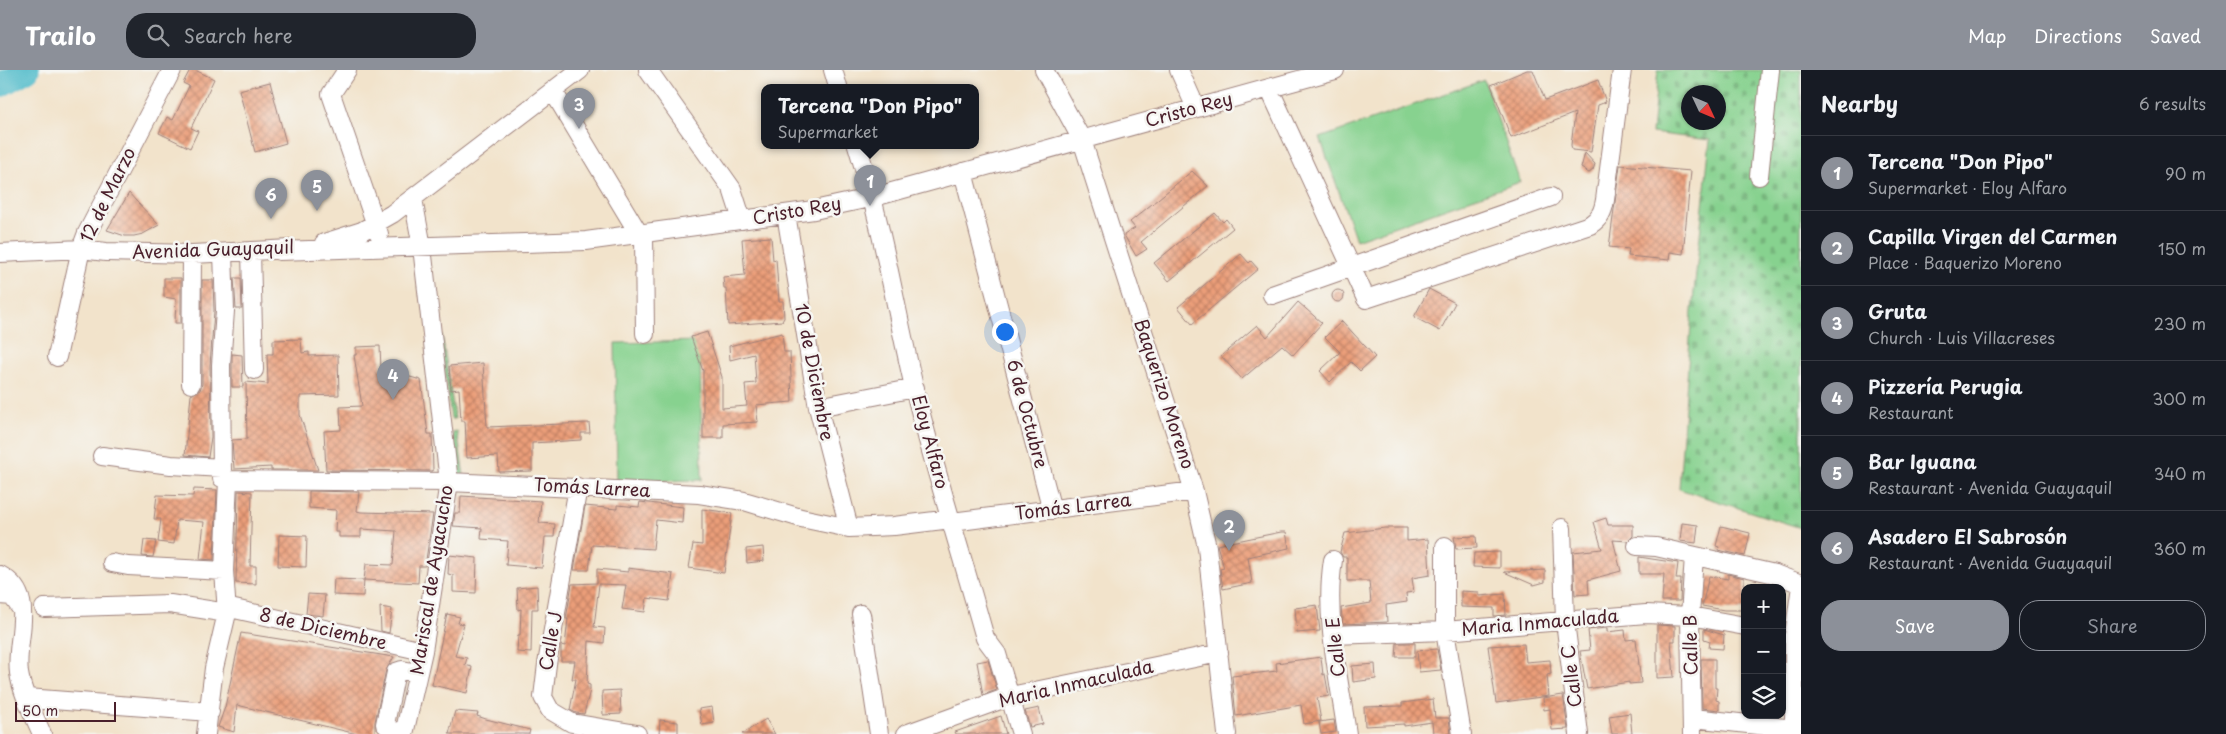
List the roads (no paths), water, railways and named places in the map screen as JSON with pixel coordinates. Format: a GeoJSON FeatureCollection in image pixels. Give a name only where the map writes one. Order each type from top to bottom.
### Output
{"type":"FeatureCollection","features":[{"type":"Feature","properties":{"kind":"street","name":"12 de Marzo"},"geometry":{"type":"LineString","coordinates":[[57,357],[81,249],[91,226],[172,70]]}},
{"type":"Feature","properties":{"kind":"street"},"geometry":{"type":"LineString","coordinates":[[348,70],[331,94],[377,224],[382,248]]}},
{"type":"Feature","properties":{"kind":"street","name":"Avenida Guayaquil"},"geometry":{"type":"LineString","coordinates":[[0,253],[81,249],[106,252],[192,254],[279,251],[335,240],[377,224],[413,199],[580,70]]}},
{"type":"Feature","properties":{"kind":"street"},"geometry":{"type":"LineString","coordinates":[[648,70],[732,189],[742,220]]}},
{"type":"Feature","properties":{"kind":"street"},"geometry":{"type":"LineString","coordinates":[[832,70],[837,84]]}},
{"type":"Feature","properties":{"kind":"street","name":"Baquerizo Moreno"},"geometry":{"type":"LineString","coordinates":[[1044,70],[1082,140],[1194,491],[1208,547],[1227,734]]}},
{"type":"Feature","properties":{"kind":"street"},"geometry":{"type":"LineString","coordinates":[[1179,70],[1196,108]]}},
{"type":"Feature","properties":{"kind":"street","name":"Cristo Rey"},"geometry":{"type":"LineString","coordinates":[[279,251],[586,240],[786,214],[874,197],[1335,70]]}},
{"type":"Feature","properties":{"kind":"street"},"geometry":{"type":"LineString","coordinates":[[1269,88],[1366,299],[1590,225],[1598,220],[1603,212],[1605,200],[1622,70]]}},
{"type":"Feature","properties":{"kind":"street"},"geometry":{"type":"LineString","coordinates":[[1759,176],[1770,70]]}},
{"type":"Feature","properties":{"kind":"street"},"geometry":{"type":"LineString","coordinates":[[556,89],[582,130],[583,138],[641,234],[645,334]]}},
{"type":"Feature","properties":{"kind":"street","name":"Eloy Alfaro"},"geometry":{"type":"LineString","coordinates":[[858,149],[874,197],[915,388],[986,638],[997,654],[1021,734]]}},
{"type":"Feature","properties":{"kind":"street","name":"6 de Octubre"},"geometry":{"type":"LineString","coordinates":[[963,172],[1052,510]]}},
{"type":"Feature","properties":{"kind":"street"},"geometry":{"type":"LineString","coordinates":[[1272,295],[1551,197]]}},
{"type":"Feature","properties":{"kind":"street","name":"Mariscal de Ayacucho"},"geometry":{"type":"LineString","coordinates":[[404,734],[423,651],[449,482],[422,247],[413,199]]}},
{"type":"Feature","properties":{"kind":"street","name":"10 de Diciembre"},"geometry":{"type":"LineString","coordinates":[[786,214],[818,407],[849,528]]}},
{"type":"Feature","properties":{"kind":"street"},"geometry":{"type":"LineString","coordinates":[[251,252],[254,370]]}},
{"type":"Feature","properties":{"kind":"street"},"geometry":{"type":"LineString","coordinates":[[206,734],[214,668],[226,613],[224,571],[225,474],[221,365],[225,312],[223,253]]}},
{"type":"Feature","properties":{"kind":"street"},"geometry":{"type":"LineString","coordinates":[[191,384],[192,254]]}},
{"type":"Feature","properties":{"kind":"street"},"geometry":{"type":"LineString","coordinates":[[818,407],[915,388]]}},
{"type":"Feature","properties":{"kind":"street","name":"Tomás Larrea"},"geometry":{"type":"LineString","coordinates":[[102,456],[225,474],[578,487],[715,496],[849,528],[894,526],[1052,510],[1194,491]]}},
{"type":"Feature","properties":{"kind":"street","name":"Calle J"},"geometry":{"type":"LineString","coordinates":[[578,487],[543,697],[550,710],[572,723],[634,733]]}},
{"type":"Feature","properties":{"kind":"street","name":"Calle C"},"geometry":{"type":"LineString","coordinates":[[1562,528],[1565,621],[1579,734]]}},
{"type":"Feature","properties":{"kind":"street"},"geometry":{"type":"LineString","coordinates":[[1445,546],[1445,631],[1462,734]]}},
{"type":"Feature","properties":{"kind":"street"},"geometry":{"type":"LineString","coordinates":[[1637,546],[1656,547],[1775,574],[1801,585],[1788,634],[1794,731],[1693,726]]}},
{"type":"Feature","properties":{"kind":"street","name":"Calle B"},"geometry":{"type":"LineString","coordinates":[[1693,726],[1690,616],[1694,556]]}},
{"type":"Feature","properties":{"kind":"street","name":"Calle E"},"geometry":{"type":"LineString","coordinates":[[1333,560],[1330,580],[1334,635],[1347,734]]}},
{"type":"Feature","properties":{"kind":"street"},"geometry":{"type":"LineString","coordinates":[[112,563],[128,566],[224,571]]}},
{"type":"Feature","properties":{"kind":"street"},"geometry":{"type":"LineString","coordinates":[[0,575],[20,593],[24,612],[18,665],[27,698],[42,734]]}},
{"type":"Feature","properties":{"kind":"street"},"geometry":{"type":"LineString","coordinates":[[0,595],[12,596],[24,612]]}},
{"type":"Feature","properties":{"kind":"street"},"geometry":{"type":"LineString","coordinates":[[44,608],[170,604],[226,613]]}},
{"type":"Feature","properties":{"kind":"street","name":"8 de Diciembre"},"geometry":{"type":"LineString","coordinates":[[226,613],[230,608],[423,651]]}},
{"type":"Feature","properties":{"kind":"street"},"geometry":{"type":"LineString","coordinates":[[861,614],[879,734]]}},
{"type":"Feature","properties":{"kind":"street","name":"Maria Inmaculada"},"geometry":{"type":"LineString","coordinates":[[1334,635],[1445,631],[1646,614],[1690,616],[1741,625]]}},
{"type":"Feature","properties":{"kind":"street","name":"Maria Inmaculada"},"geometry":{"type":"LineString","coordinates":[[906,734],[1011,696],[1219,653]]}},
{"type":"Feature","properties":{"kind":"street"},"geometry":{"type":"LineString","coordinates":[[396,734],[385,724],[396,672],[402,670],[418,673]]}},
{"type":"Feature","properties":{"kind":"street"},"geometry":{"type":"LineString","coordinates":[[27,698],[210,712]]}},
{"type":"Feature","properties":{"kind":"waterway"},"geometry":{"type":"LineString","coordinates":[[0,85],[27,70]]}},
{"type":"Feature","properties":{"kind":"place","name":"Gruta"},"geometry":{"type":"Point","coordinates":[579,129]}},
{"type":"Feature","properties":{"kind":"place","name":"Tercena \"Don Pipo\""},"geometry":{"type":"Point","coordinates":[870,206]}},
{"type":"Feature","properties":{"kind":"place","name":"Bar Iguana"},"geometry":{"type":"Point","coordinates":[317,211]}},
{"type":"Feature","properties":{"kind":"place","name":"Asadero El Sabrosón"},"geometry":{"type":"Point","coordinates":[271,219]}},
{"type":"Feature","properties":{"kind":"place","name":"Pizzería Perugia"},"geometry":{"type":"Point","coordinates":[393,400]}},
{"type":"Feature","properties":{"kind":"place","name":"Capilla Virgen del Carmen"},"geometry":{"type":"Point","coordinates":[1229,551]}}]}
